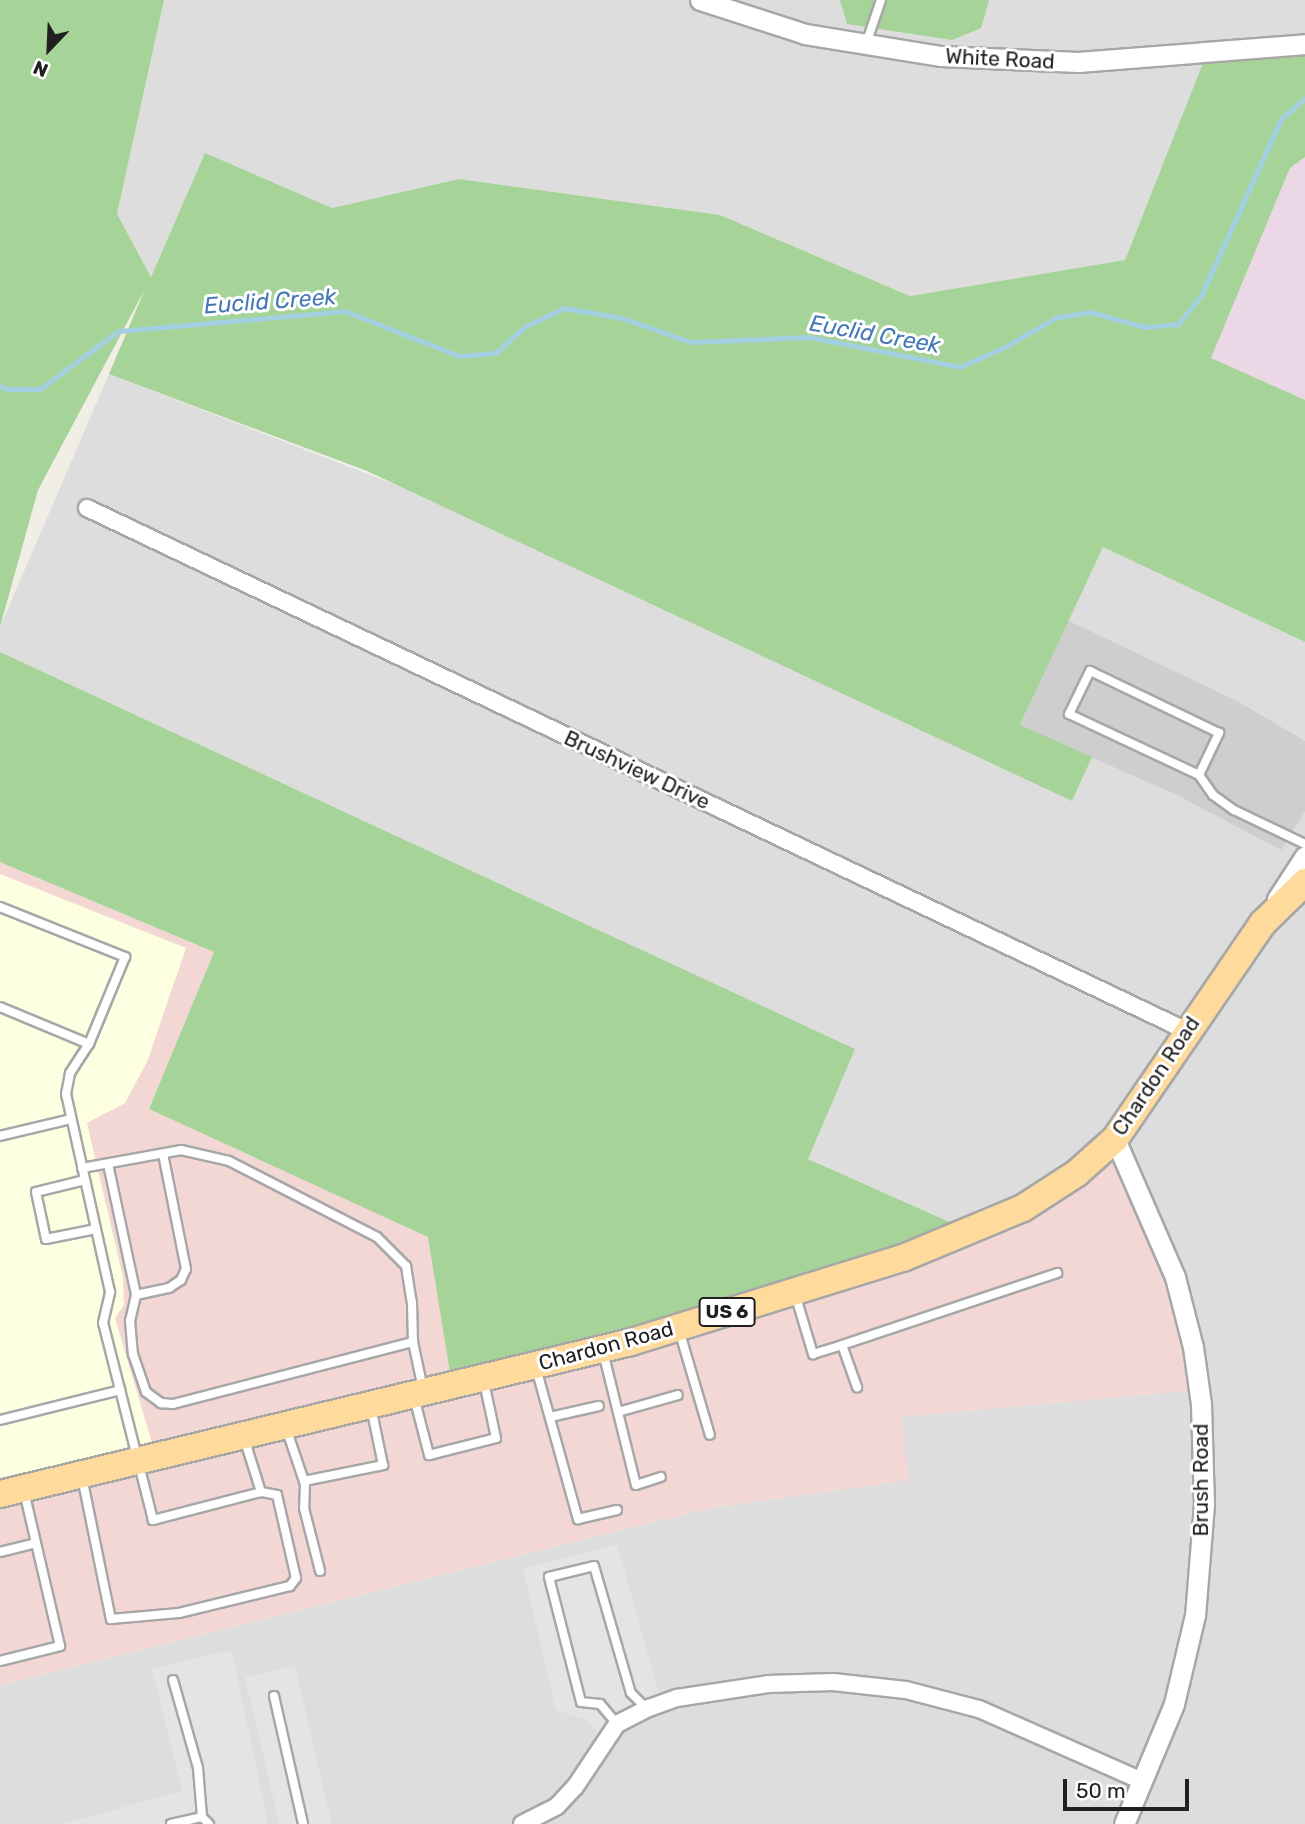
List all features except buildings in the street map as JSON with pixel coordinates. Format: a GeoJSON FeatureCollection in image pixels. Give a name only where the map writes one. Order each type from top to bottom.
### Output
{"type":"FeatureCollection","features":[{"type":"Feature","properties":{"kind":"main road","name":"Chardon Road"},"geometry":{"type":"LineString","coordinates":[[12,1491],[603,1349],[903,1258],[1023,1208],[1077,1173],[1115,1139],[1262,923],[1305,882]]}},
{"type":"Feature","properties":{"kind":"street","name":"White Road"},"geometry":{"type":"LineString","coordinates":[[700,0],[805,34],[941,56],[1078,62],[1305,44]]}},
{"type":"Feature","properties":{"kind":"street","name":"Brushview Drive"},"geometry":{"type":"LineString","coordinates":[[87,508],[1187,1031]]}},
{"type":"Feature","properties":{"kind":"street"},"geometry":{"type":"LineString","coordinates":[[1262,923],[1305,856]]}},
{"type":"Feature","properties":{"kind":"street","name":"Brush Road"},"geometry":{"type":"LineString","coordinates":[[1115,1139],[1175,1277],[1193,1348],[1201,1404],[1204,1503],[1195,1615],[1174,1704],[1124,1824]]}},
{"type":"Feature","properties":{"kind":"street"},"geometry":{"type":"LineString","coordinates":[[522,1824],[557,1806],[575,1787],[617,1724],[677,1698],[768,1684],[833,1682],[906,1690],[979,1709],[1142,1781]]}},
{"type":"Feature","properties":{"kind":"lane"},"geometry":{"type":"LineString","coordinates":[[866,44],[881,0]]}},
{"type":"Feature","properties":{"kind":"lane"},"geometry":{"type":"LineString","coordinates":[[1199,775],[1219,733],[1090,671],[1069,714],[1199,775],[1213,794],[1234,810],[1305,844]]}},
{"type":"Feature","properties":{"kind":"lane"},"geometry":{"type":"LineString","coordinates":[[0,907],[125,957],[89,1044],[71,1073],[66,1094],[110,1292],[103,1323],[153,1520],[261,1492],[277,1495],[296,1578],[290,1586],[179,1613],[111,1619],[82,1474]]}},
{"type":"Feature","properties":{"kind":"lane"},"geometry":{"type":"LineString","coordinates":[[0,1007],[89,1044]]}},
{"type":"Feature","properties":{"kind":"lane"},"geometry":{"type":"LineString","coordinates":[[0,1136],[71,1119]]}},
{"type":"Feature","properties":{"kind":"lane"},"geometry":{"type":"LineString","coordinates":[[82,1168],[181,1150],[229,1161],[377,1237],[406,1266],[412,1302],[419,1393],[429,1455],[496,1438],[483,1378]]}},
{"type":"Feature","properties":{"kind":"lane"},"geometry":{"type":"LineString","coordinates":[[136,1296],[169,1288],[181,1280],[186,1269],[163,1154]]}},
{"type":"Feature","properties":{"kind":"lane"},"geometry":{"type":"LineString","coordinates":[[108,1164],[136,1296],[130,1321],[133,1354],[146,1392],[162,1403],[173,1404],[413,1342]]}},
{"type":"Feature","properties":{"kind":"lane"},"geometry":{"type":"LineString","coordinates":[[85,1180],[36,1192],[46,1239],[96,1229]]}},
{"type":"Feature","properties":{"kind":"lane"},"geometry":{"type":"LineString","coordinates":[[794,1292],[813,1354],[1057,1273]]}},
{"type":"Feature","properties":{"kind":"lane"},"geometry":{"type":"LineString","coordinates":[[678,1327],[710,1435]]}},
{"type":"Feature","properties":{"kind":"lane"},"geometry":{"type":"LineString","coordinates":[[842,1345],[857,1387]]}},
{"type":"Feature","properties":{"kind":"lane"},"geometry":{"type":"LineString","coordinates":[[603,1349],[636,1485],[661,1477]]}},
{"type":"Feature","properties":{"kind":"lane"},"geometry":{"type":"LineString","coordinates":[[535,1365],[578,1519],[617,1510]]}},
{"type":"Feature","properties":{"kind":"lane"},"geometry":{"type":"LineString","coordinates":[[0,1420],[120,1390]]}},
{"type":"Feature","properties":{"kind":"lane"},"geometry":{"type":"LineString","coordinates":[[618,1412],[678,1395]]}},
{"type":"Feature","properties":{"kind":"lane"},"geometry":{"type":"LineString","coordinates":[[304,1481],[383,1465],[371,1405]]}},
{"type":"Feature","properties":{"kind":"lane"},"geometry":{"type":"LineString","coordinates":[[550,1418],[598,1406]]}},
{"type":"Feature","properties":{"kind":"lane"},"geometry":{"type":"LineString","coordinates":[[285,1425],[304,1481],[304,1508],[320,1572]]}},
{"type":"Feature","properties":{"kind":"lane"},"geometry":{"type":"LineString","coordinates":[[243,1435],[261,1492]]}},
{"type":"Feature","properties":{"kind":"lane"},"geometry":{"type":"LineString","coordinates":[[0,1661],[60,1646],[36,1543],[12,1491]]}},
{"type":"Feature","properties":{"kind":"lane"},"geometry":{"type":"LineString","coordinates":[[0,1552],[36,1543]]}},
{"type":"Feature","properties":{"kind":"lane"},"geometry":{"type":"LineString","coordinates":[[617,1724],[600,1704],[581,1702],[549,1577],[594,1566],[631,1693],[647,1709]]}},
{"type":"Feature","properties":{"kind":"lane"},"geometry":{"type":"LineString","coordinates":[[173,1679],[198,1768],[202,1817],[209,1824]]}},
{"type":"Feature","properties":{"kind":"lane"},"geometry":{"type":"LineString","coordinates":[[274,1696],[303,1824]]}},
{"type":"Feature","properties":{"kind":"lane"},"geometry":{"type":"LineString","coordinates":[[170,1824],[202,1817]]}},
{"type":"Feature","properties":{"kind":"shaded area"},"geometry":{"type":"Polygon","coordinates":[[[164,0],[1305,0],[1305,44],[1207,54],[1125,260],[910,296],[720,215],[460,179],[332,208],[205,154],[151,277],[117,214],[164,0]]]}},
{"type":"Feature","properties":{"kind":"shaded area"},"geometry":{"type":"Polygon","coordinates":[[[1305,157],[1305,400],[1211,358],[1290,168],[1305,157]]]}},
{"type":"Feature","properties":{"kind":"shaded area"},"geometry":{"type":"Polygon","coordinates":[[[109,374],[1020,726],[1103,546],[1305,642],[1305,1824],[0,1824],[0,1685],[711,1508],[908,1480],[901,1417],[1198,1390],[972,1232],[808,1159],[854,1049],[0,652],[0,627],[109,374]]]}},
{"type":"Feature","properties":{"kind":"shaded area"},"geometry":{"type":"Polygon","coordinates":[[[1067,620],[1237,701],[1305,741],[1305,811],[1281,850],[1175,794],[1020,726],[1067,620]]]}},
{"type":"Feature","properties":{"kind":"shaded area"},"geometry":{"type":"Polygon","coordinates":[[[0,862],[214,952],[149,1109],[429,1237],[452,1385],[972,1232],[1115,1139],[1175,1277],[1199,1390],[901,1417],[909,1480],[711,1508],[0,1685],[0,862]]]}},
{"type":"Feature","properties":{"kind":"shaded area"},"geometry":{"type":"Polygon","coordinates":[[[0,874],[186,948],[147,1062],[125,1103],[87,1123],[123,1277],[124,1305],[115,1318],[152,1443],[0,1478],[0,874]]]}},
{"type":"Feature","properties":{"kind":"shaded area"},"geometry":{"type":"Polygon","coordinates":[[[617,1544],[660,1698],[627,1710],[597,1740],[597,1732],[589,1721],[556,1710],[523,1569],[617,1544]]]}},
{"type":"Feature","properties":{"kind":"shaded area"},"geometry":{"type":"Polygon","coordinates":[[[232,1650],[268,1824],[62,1824],[182,1791],[152,1669],[232,1650]]]}},
{"type":"Feature","properties":{"kind":"shaded area"},"geometry":{"type":"Polygon","coordinates":[[[295,1666],[331,1824],[279,1824],[245,1677],[295,1666]]]}},
{"type":"Feature","properties":{"kind":"green space"},"geometry":{"type":"Polygon","coordinates":[[[0,0],[164,0],[117,214],[151,277],[205,153],[332,208],[459,179],[720,215],[910,296],[1125,260],[1207,53],[1305,44],[1305,157],[1290,168],[1211,358],[1305,400],[1305,642],[1103,547],[1020,725],[1092,757],[1072,801],[367,471],[109,374],[145,289],[38,490],[0,627],[0,0]]]}},
{"type":"Feature","properties":{"kind":"green space"},"geometry":{"type":"Polygon","coordinates":[[[840,0],[989,0],[981,28],[952,40],[847,24],[840,0]]]}},
{"type":"Feature","properties":{"kind":"green space"},"geometry":{"type":"Polygon","coordinates":[[[0,652],[855,1049],[808,1159],[972,1232],[452,1385],[428,1237],[149,1109],[214,952],[0,862],[0,652]]]}},
{"type":"Feature","properties":{"kind":"waterway","name":"Euclid Creek"},"geometry":{"type":"LineString","coordinates":[[0,386],[6,389],[40,389],[118,331],[345,311],[459,356],[496,353],[524,327],[564,308],[622,318],[690,342],[809,337],[960,367],[1005,347],[1055,318],[1090,312],[1145,327],[1178,324],[1201,296],[1281,119],[1305,98]]}}]}
